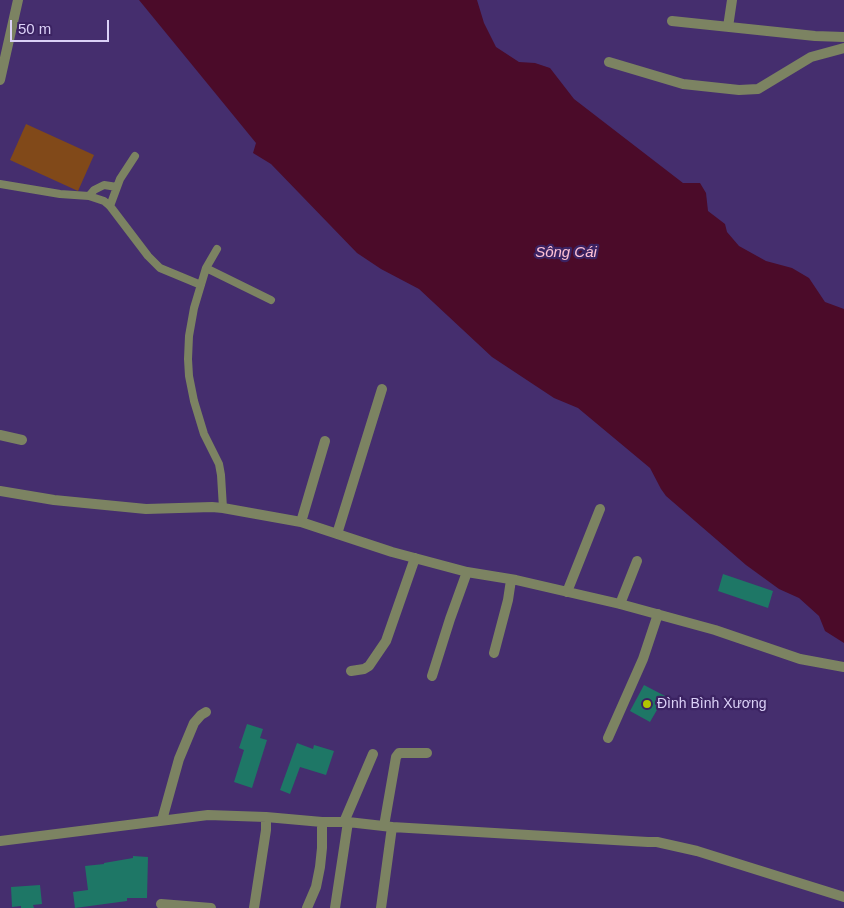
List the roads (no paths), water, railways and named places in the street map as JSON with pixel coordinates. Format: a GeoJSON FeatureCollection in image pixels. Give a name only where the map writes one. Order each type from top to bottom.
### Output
{"type":"FeatureCollection","features":[{"type":"Feature","properties":{"kind":"street"},"geometry":{"type":"LineString","coordinates":[[0,80],[18,0]]}},
{"type":"Feature","properties":{"kind":"street"},"geometry":{"type":"LineString","coordinates":[[728,27],[732,0]]}},
{"type":"Feature","properties":{"kind":"street"},"geometry":{"type":"LineString","coordinates":[[672,21],[815,36],[844,37]]}},
{"type":"Feature","properties":{"kind":"street"},"geometry":{"type":"LineString","coordinates":[[609,62],[683,84],[739,90],[758,89],[811,57],[844,48]]}},
{"type":"Feature","properties":{"kind":"street"},"geometry":{"type":"LineString","coordinates":[[337,534],[382,389]]}},
{"type":"Feature","properties":{"kind":"street"},"geometry":{"type":"LineString","coordinates":[[0,435],[22,440]]}},
{"type":"Feature","properties":{"kind":"street"},"geometry":{"type":"LineString","coordinates":[[301,522],[325,441]]}},
{"type":"Feature","properties":{"kind":"street"},"geometry":{"type":"LineString","coordinates":[[0,491],[54,500],[146,509],[223,508],[301,522],[392,552],[467,572],[620,604],[715,630],[800,659],[844,668]]}},
{"type":"Feature","properties":{"kind":"street"},"geometry":{"type":"LineString","coordinates":[[567,592],[600,509]]}},
{"type":"Feature","properties":{"kind":"street"},"geometry":{"type":"LineString","coordinates":[[351,671],[364,669],[369,666],[386,641],[415,558]]}},
{"type":"Feature","properties":{"kind":"street"},"geometry":{"type":"LineString","coordinates":[[620,604],[637,561]]}},
{"type":"Feature","properties":{"kind":"street"},"geometry":{"type":"LineString","coordinates":[[432,676],[467,572]]}},
{"type":"Feature","properties":{"kind":"street"},"geometry":{"type":"LineString","coordinates":[[494,653],[508,600],[511,580]]}},
{"type":"Feature","properties":{"kind":"street"},"geometry":{"type":"LineString","coordinates":[[608,738],[643,659],[658,614]]}},
{"type":"Feature","properties":{"kind":"street"},"geometry":{"type":"LineString","coordinates":[[162,820],[186,741],[194,723],[206,712]]}},
{"type":"Feature","properties":{"kind":"street"},"geometry":{"type":"LineString","coordinates":[[381,908],[396,757],[399,753],[427,753]]}},
{"type":"Feature","properties":{"kind":"street"},"geometry":{"type":"LineString","coordinates":[[334,908],[346,822],[373,754]]}},
{"type":"Feature","properties":{"kind":"street"},"geometry":{"type":"LineString","coordinates":[[0,841],[208,815],[657,842],[697,851],[844,897]]}},
{"type":"Feature","properties":{"kind":"street"},"geometry":{"type":"LineString","coordinates":[[254,908],[266,830],[266,817]]}},
{"type":"Feature","properties":{"kind":"street"},"geometry":{"type":"LineString","coordinates":[[307,908],[316,888],[320,867],[322,822]]}},
{"type":"Feature","properties":{"kind":"street"},"geometry":{"type":"LineString","coordinates":[[161,904],[211,908]]}},
{"type":"Feature","properties":{"kind":"lane"},"geometry":{"type":"LineString","coordinates":[[110,206],[120,179],[135,156]]}},
{"type":"Feature","properties":{"kind":"lane"},"geometry":{"type":"LineString","coordinates":[[0,184],[60,194],[90,196],[104,201],[110,206],[148,256],[160,268],[201,285]]}},
{"type":"Feature","properties":{"kind":"lane"},"geometry":{"type":"LineString","coordinates":[[90,196],[99,186],[117,187]]}},
{"type":"Feature","properties":{"kind":"lane"},"geometry":{"type":"LineString","coordinates":[[216,249],[206,268],[194,308],[189,336],[188,358],[194,401],[204,434],[219,464],[223,508]]}},
{"type":"Feature","properties":{"kind":"lane"},"geometry":{"type":"LineString","coordinates":[[206,268],[271,300]]}},
{"type":"Feature","properties":{"kind":"water","name":"Sông Cái"},"geometry":{"type":"Polygon","coordinates":[[[139,0],[477,0],[484,23],[496,47],[519,62],[535,63],[550,68],[574,99],[683,183],[700,183],[706,193],[708,211],[725,224],[727,232],[739,246],[766,261],[792,268],[809,278],[825,302],[844,309],[844,643],[825,631],[819,616],[799,598],[779,589],[746,565],[666,496],[650,468],[578,408],[554,398],[492,357],[419,289],[381,269],[357,253],[271,164],[253,153],[256,143],[139,0]]]}},
{"type":"Feature","properties":{"kind":"place","name":"Đình Bình Xương"},"geometry":{"type":"Point","coordinates":[647,704]}}]}
